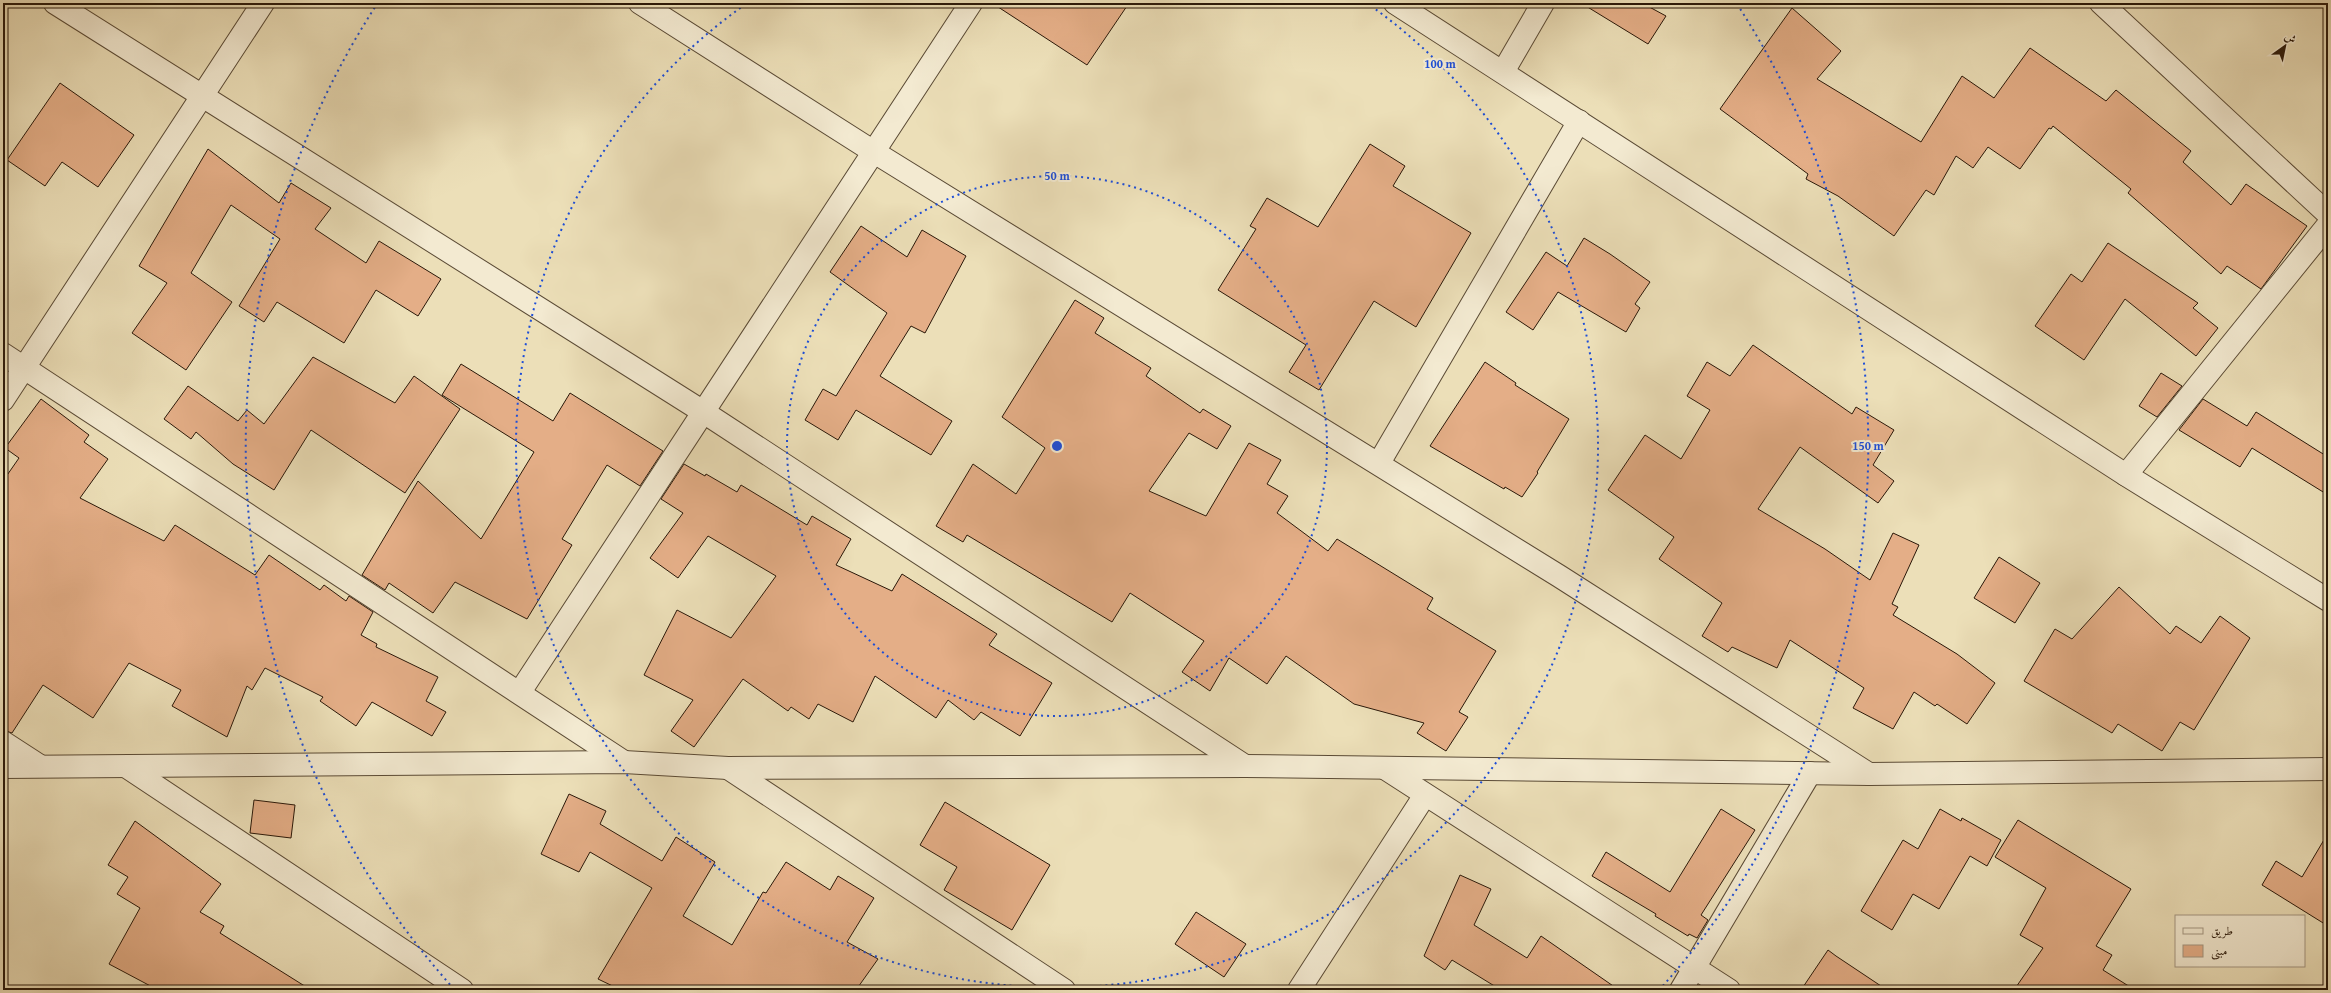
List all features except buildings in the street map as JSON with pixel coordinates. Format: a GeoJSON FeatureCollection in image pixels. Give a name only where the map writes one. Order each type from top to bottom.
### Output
{"type":"FeatureCollection","features":[{"type":"Feature","properties":{"kind":"street"},"geometry":{"type":"LineString","coordinates":[[55,3],[705,412],[1245,766]]}},
{"type":"Feature","properties":{"kind":"street"},"geometry":{"type":"LineString","coordinates":[[3,400],[263,3]]}},
{"type":"Feature","properties":{"kind":"street"},"geometry":{"type":"LineString","coordinates":[[640,3],[874,152],[1379,463],[1869,774]]}},
{"type":"Feature","properties":{"kind":"street"},"geometry":{"type":"LineString","coordinates":[[520,692],[705,412],[971,3]]}},
{"type":"Feature","properties":{"kind":"street"},"geometry":{"type":"LineString","coordinates":[[1395,3],[2126,475],[2328,600]]}},
{"type":"Feature","properties":{"kind":"street"},"geometry":{"type":"LineString","coordinates":[[1503,72],[1544,3]]}},
{"type":"Feature","properties":{"kind":"street"},"geometry":{"type":"LineString","coordinates":[[2101,3],[2328,214]]}},
{"type":"Feature","properties":{"kind":"street"},"geometry":{"type":"LineString","coordinates":[[1379,463],[1579,121]]}},
{"type":"Feature","properties":{"kind":"street"},"geometry":{"type":"LineString","coordinates":[[2126,475],[2328,225]]}},
{"type":"Feature","properties":{"kind":"street"},"geometry":{"type":"LineString","coordinates":[[3,354],[520,692],[624,762]]}},
{"type":"Feature","properties":{"kind":"street"},"geometry":{"type":"LineString","coordinates":[[3,742],[40,766]]}},
{"type":"Feature","properties":{"kind":"street"},"geometry":{"type":"LineString","coordinates":[[3,767],[624,762],[728,768],[1245,766],[1869,774],[2328,769]]}},
{"type":"Feature","properties":{"kind":"street"},"geometry":{"type":"LineString","coordinates":[[127,767],[456,988]]}},
{"type":"Feature","properties":{"kind":"street"},"geometry":{"type":"LineString","coordinates":[[728,768],[1064,990]]}},
{"type":"Feature","properties":{"kind":"street"},"geometry":{"type":"LineString","coordinates":[[1386,769],[1729,990]]}},
{"type":"Feature","properties":{"kind":"street"},"geometry":{"type":"LineString","coordinates":[[1682,990],[1810,773]]}},
{"type":"Feature","properties":{"kind":"street"},"geometry":{"type":"LineString","coordinates":[[1299,990],[1425,795]]}}]}
